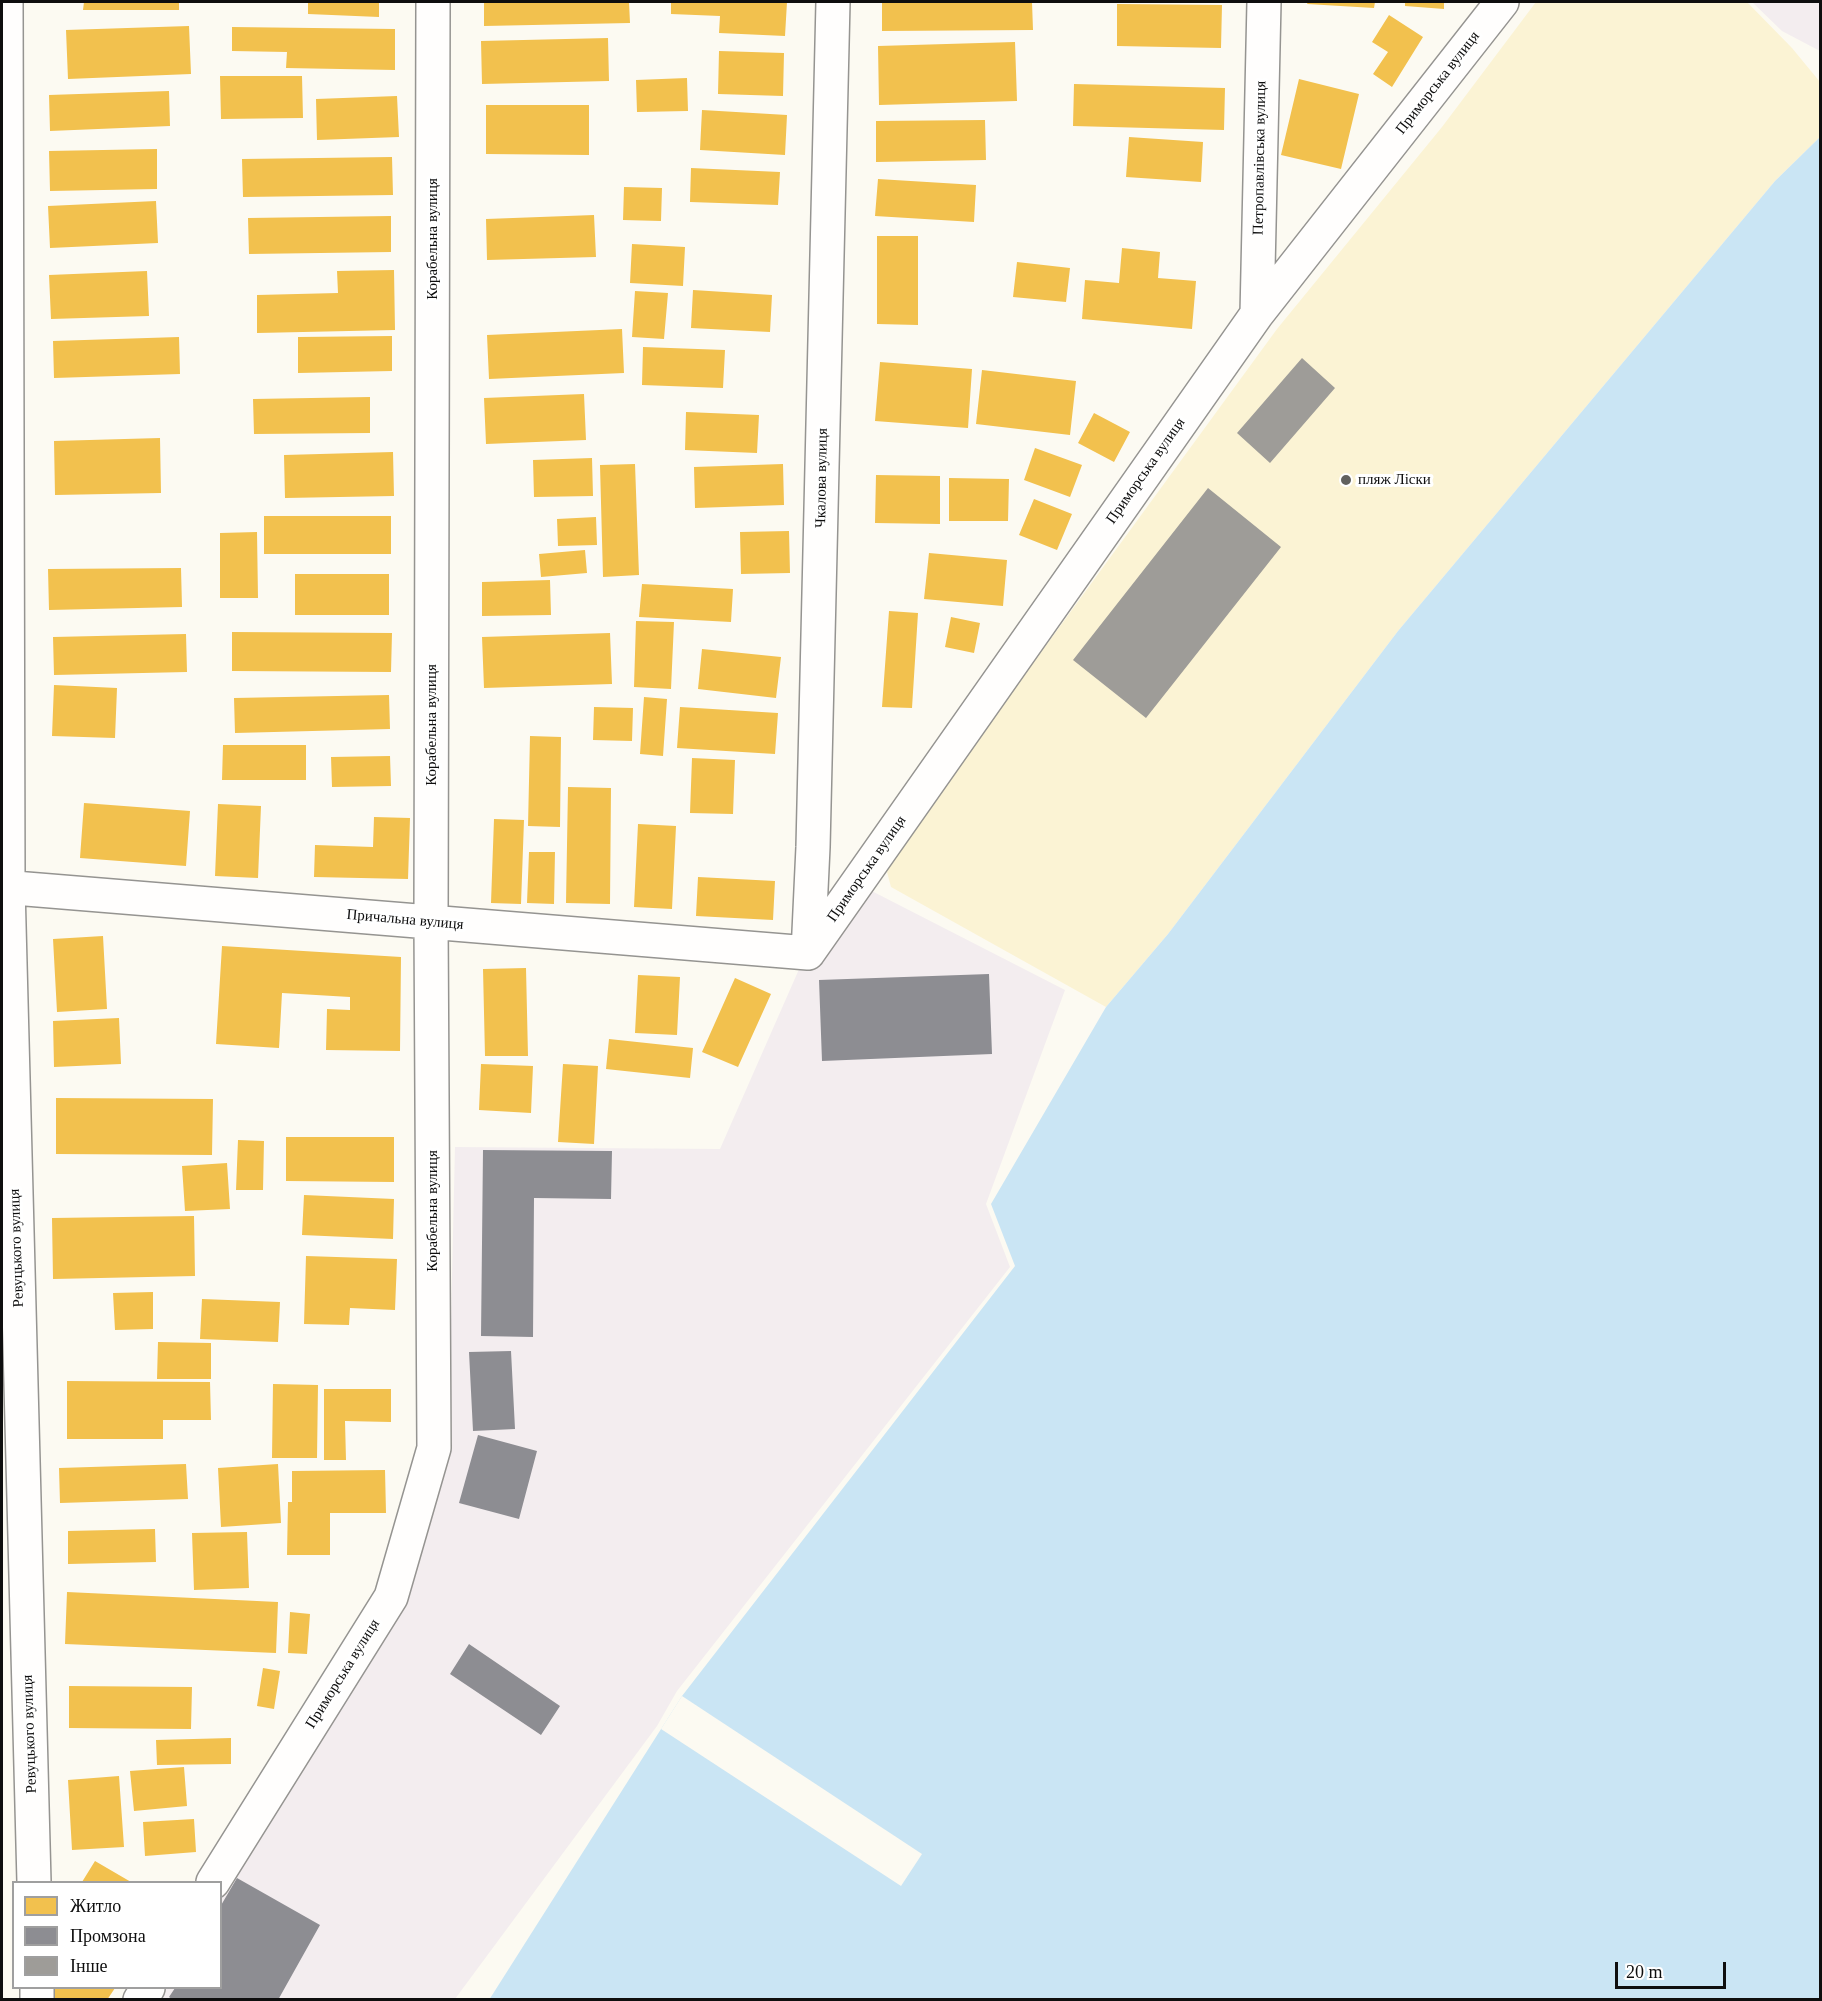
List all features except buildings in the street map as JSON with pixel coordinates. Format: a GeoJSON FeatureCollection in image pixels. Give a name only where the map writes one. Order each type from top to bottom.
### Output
{"type":"FeatureCollection","features":[{"type":"Feature","properties":{"kind":"street","name":"Ревуцького вулиця"},"geometry":{"type":"LineString","coordinates":[[6,2],[4,887],[34,1881]]}},
{"type":"Feature","properties":{"kind":"street","name":"Корабельна вулиця"},"geometry":{"type":"LineString","coordinates":[[433,2],[431,922],[434,1448]]}},
{"type":"Feature","properties":{"kind":"street","name":"Чкалова вулиця"},"geometry":{"type":"LineString","coordinates":[[808,953],[813,847],[833,2]]}},
{"type":"Feature","properties":{"kind":"street","name":"Петропавлівська вулиця"},"geometry":{"type":"LineString","coordinates":[[1257,314],[1263,2]]}},
{"type":"Feature","properties":{"kind":"street","name":"Приморська вулиця"},"geometry":{"type":"LineString","coordinates":[[808,953],[1257,314],[1502,2]]}},
{"type":"Feature","properties":{"kind":"street","name":"Причальна вулиця"},"geometry":{"type":"LineString","coordinates":[[4,887],[808,953]]}},
{"type":"Feature","properties":{"kind":"street","name":"Приморська вулиця"},"geometry":{"type":"LineString","coordinates":[[214,1881],[391,1597],[434,1448]]}},
{"type":"Feature","properties":{"kind":"shaded area"},"geometry":{"type":"Polygon","coordinates":[[[1752,2],[1820,2],[1820,51],[1782,31],[1752,2]]]}},
{"type":"Feature","properties":{"kind":"shaded area"},"geometry":{"type":"Polygon","coordinates":[[[860,885],[1065,990],[986,1204],[1010,1267],[677,1691],[657,1726],[455,1999],[163,2000],[151,1992],[153,1989],[222,1989],[222,1883],[405,1602],[448,1450],[455,1147],[720,1149],[800,967],[860,885]]]}},
{"type":"Feature","properties":{"kind":"sand","name":"пляж Ліски"},"geometry":{"type":"Polygon","coordinates":[[[1536,2],[1747,2],[1792,48],[1820,82],[1820,137],[1775,181],[1398,631],[1168,934],[1106,1007],[891,887],[887,872],[893,855],[1277,329],[1442,127],[1536,2]]]}},
{"type":"Feature","properties":{"kind":"water"},"geometry":{"type":"Polygon","coordinates":[[[1820,137],[1820,1999],[489,2000],[682,1696],[1015,1266],[991,1204],[1106,1007],[1168,934],[1398,631],[1775,181],[1820,137]]]}},
{"type":"Feature","properties":{"kind":"pier"},"geometry":{"type":"Polygon","coordinates":[[[682,1696],[922,1854],[901,1886],[661,1729],[682,1696]]]}},
{"type":"Feature","properties":{"kind":"place","name":"пляж Ліски"},"geometry":{"type":"Point","coordinates":[1346,480]}}]}
